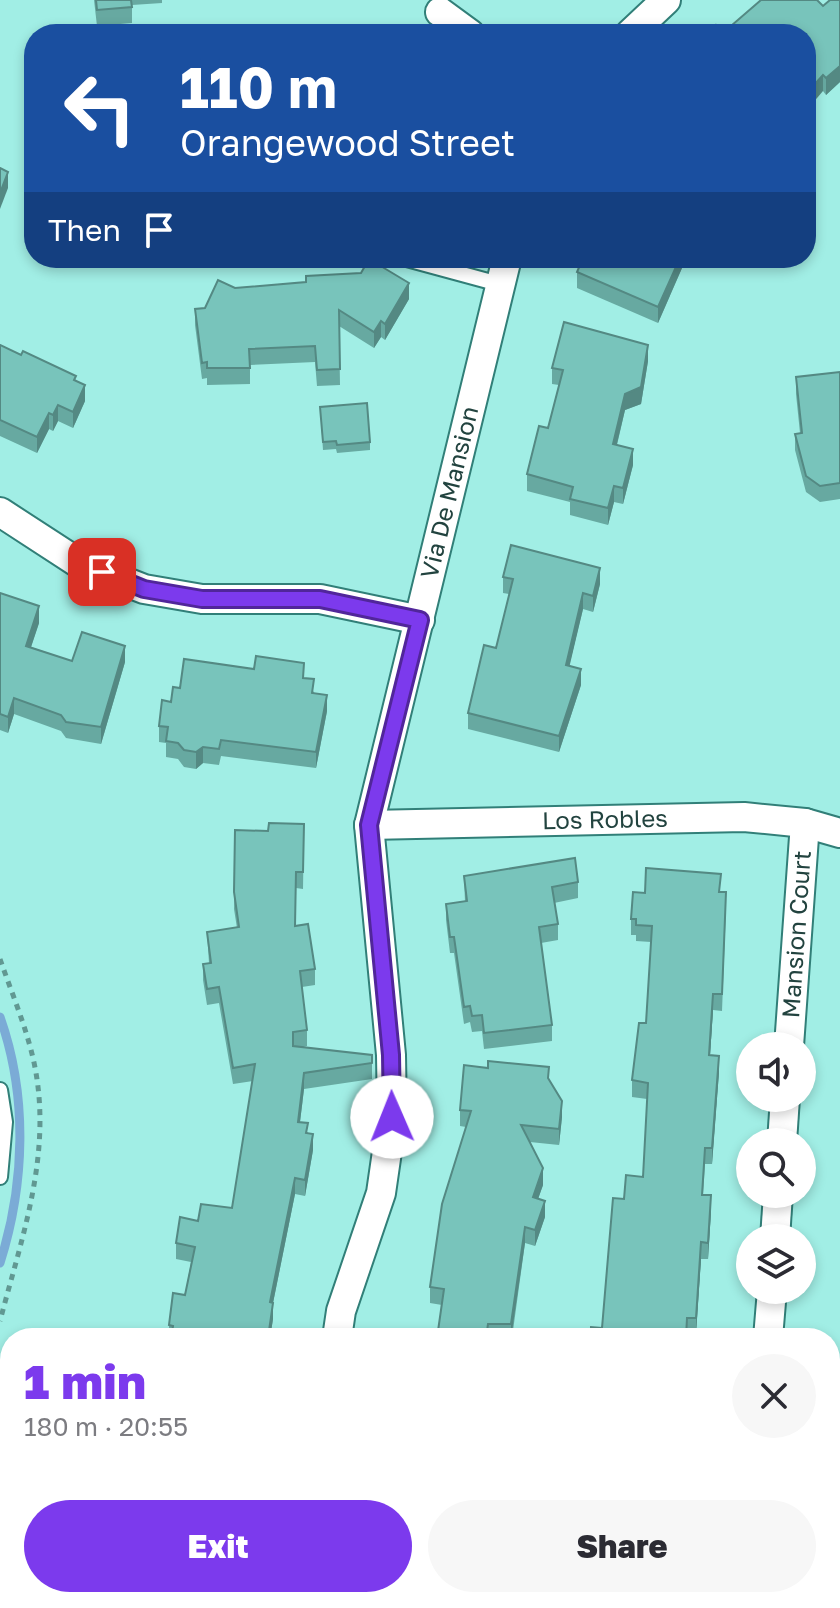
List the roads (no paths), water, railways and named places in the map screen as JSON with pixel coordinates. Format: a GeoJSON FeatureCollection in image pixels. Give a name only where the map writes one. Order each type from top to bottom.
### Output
{"type":"FeatureCollection","features":[{"type":"Feature","properties":{"kind":"street"},"geometry":{"type":"LineString","coordinates":[[641,24],[666,0]]}},
{"type":"Feature","properties":{"kind":"street"},"geometry":{"type":"LineString","coordinates":[[440,12],[456,24]]}},
{"type":"Feature","properties":{"kind":"street","name":"Via De Mansion"},"geometry":{"type":"LineString","coordinates":[[338,1328],[341,1311],[381,1193],[392,1117],[391,1055],[369,825],[503,271]]}},
{"type":"Feature","properties":{"kind":"street"},"geometry":{"type":"LineString","coordinates":[[0,512],[80,564],[144,589],[202,599],[320,599],[420,620]]}},
{"type":"Feature","properties":{"kind":"street","name":"Los Robles"},"geometry":{"type":"LineString","coordinates":[[369,825],[744,817],[805,823],[840,833]]}},
{"type":"Feature","properties":{"kind":"street","name":"Mansion Court"},"geometry":{"type":"LineString","coordinates":[[790,1032],[805,823]]}},
{"type":"Feature","properties":{"kind":"street"},"geometry":{"type":"LineString","coordinates":[[769,1328],[771,1304]]}},
{"type":"Feature","properties":{"kind":"lane"},"geometry":{"type":"LineString","coordinates":[[480,268],[503,271]]}},
{"type":"Feature","properties":{"kind":"lane"},"geometry":{"type":"LineString","coordinates":[[0,1090],[5,1122],[0,1177]]}},
{"type":"Feature","properties":{"kind":"waterway"},"geometry":{"type":"LineString","coordinates":[[0,1017],[15,1078],[20,1140],[14,1202],[0,1263]]}}]}
